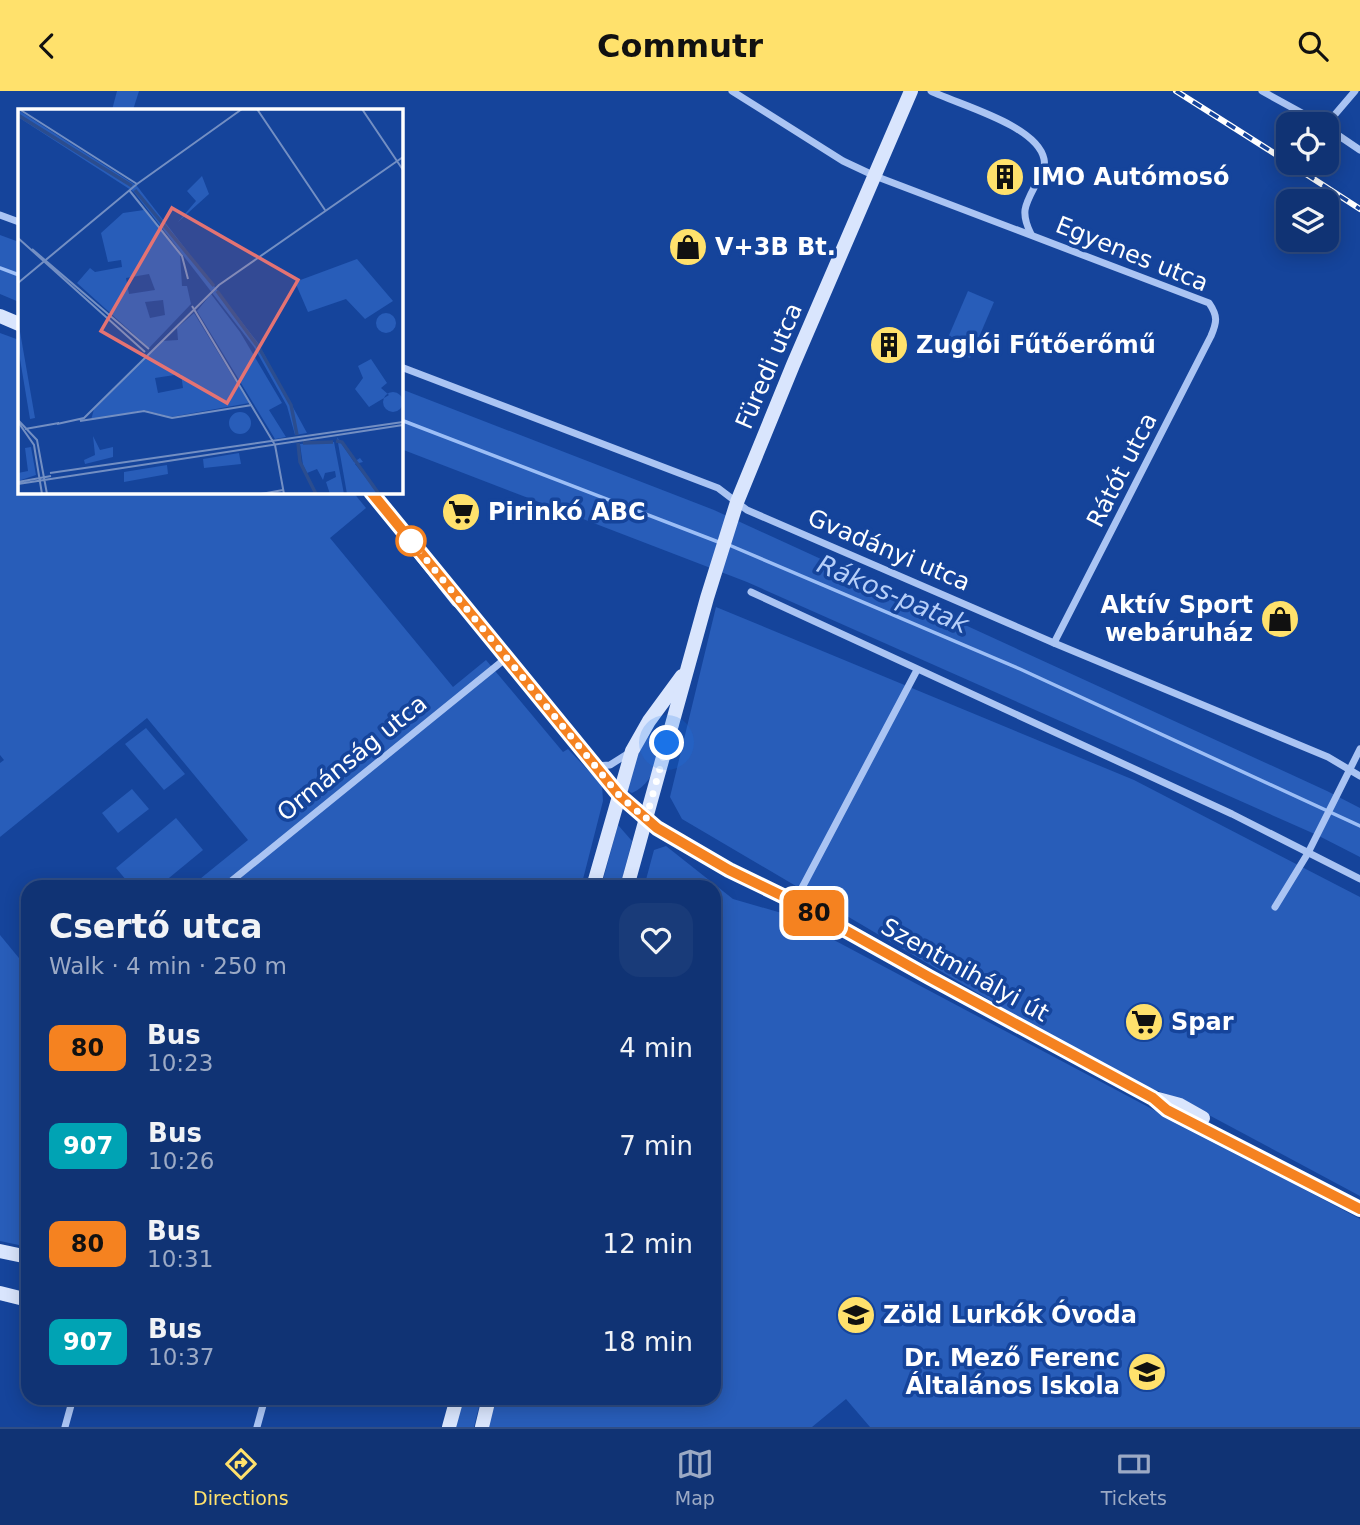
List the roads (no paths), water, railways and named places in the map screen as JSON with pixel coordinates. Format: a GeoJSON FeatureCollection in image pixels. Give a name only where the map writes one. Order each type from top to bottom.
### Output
{"type":"FeatureCollection","features":[{"type":"Feature","properties":{"kind":"main road","name":"Füredi utca"},"geometry":{"type":"LineString","coordinates":[[629,880],[737,502],[911,91]]}},
{"type":"Feature","properties":{"kind":"main road"},"geometry":{"type":"LineString","coordinates":[[0,316],[18,324]]}},
{"type":"Feature","properties":{"kind":"main road"},"geometry":{"type":"LineString","coordinates":[[372,493],[458,601]]}},
{"type":"Feature","properties":{"kind":"main road","name":"Füredi utca"},"geometry":{"type":"LineString","coordinates":[[595,880],[632,751],[649,721],[689,666]]}},
{"type":"Feature","properties":{"kind":"main road","name":"Szentmihályi út"},"geometry":{"type":"LineString","coordinates":[[619,795],[657,828],[729,870],[795,902],[1153,1098],[1167,1110],[1360,1209]]}},
{"type":"Feature","properties":{"kind":"main road","name":"Szentmihályi út"},"geometry":{"type":"LineString","coordinates":[[1317,1186],[1360,1199]]}},
{"type":"Feature","properties":{"kind":"main road"},"geometry":{"type":"LineString","coordinates":[[0,1251],[21,1256]]}},
{"type":"Feature","properties":{"kind":"main road"},"geometry":{"type":"LineString","coordinates":[[0,1293],[21,1298]]}},
{"type":"Feature","properties":{"kind":"main road"},"geometry":{"type":"LineString","coordinates":[[449,1427],[455,1405]]}},
{"type":"Feature","properties":{"kind":"main road"},"geometry":{"type":"LineString","coordinates":[[482,1427],[487,1405]]}},
{"type":"Feature","properties":{"kind":"street","name":"Egyenes utca"},"geometry":{"type":"LineString","coordinates":[[732,91],[843,161],[875,176],[1209,303],[1215,312]]}},
{"type":"Feature","properties":{"kind":"street","name":"Egyenes utca"},"geometry":{"type":"LineString","coordinates":[[930,91],[1012,126],[1028,135],[1038,146],[1044,159],[1044,172],[1025,206],[1023,219],[1031,235]]}},
{"type":"Feature","properties":{"kind":"street"},"geometry":{"type":"LineString","coordinates":[[1262,91],[1301,112]]}},
{"type":"Feature","properties":{"kind":"street"},"geometry":{"type":"LineString","coordinates":[[1336,112],[1355,91]]}},
{"type":"Feature","properties":{"kind":"street"},"geometry":{"type":"LineString","coordinates":[[1339,135],[1360,150]]}},
{"type":"Feature","properties":{"kind":"street"},"geometry":{"type":"LineString","coordinates":[[0,215],[18,222]]}},
{"type":"Feature","properties":{"kind":"street","name":"Rátót utca"},"geometry":{"type":"LineString","coordinates":[[1055,643],[1211,336],[1217,323],[1215,312]]}},
{"type":"Feature","properties":{"kind":"street","name":"Gvadányi utca"},"geometry":{"type":"LineString","coordinates":[[402,367],[718,488],[747,510],[1328,757],[1360,776]]}},
{"type":"Feature","properties":{"kind":"street"},"geometry":{"type":"LineString","coordinates":[[751,592],[1232,814],[1360,879]]}},
{"type":"Feature","properties":{"kind":"street"},"geometry":{"type":"LineString","coordinates":[[458,601],[619,795]]}},
{"type":"Feature","properties":{"kind":"street","name":"Ormánság utca"},"geometry":{"type":"LineString","coordinates":[[233,880],[505,659]]}},
{"type":"Feature","properties":{"kind":"street"},"geometry":{"type":"LineString","coordinates":[[795,902],[917,670]]}},
{"type":"Feature","properties":{"kind":"street"},"geometry":{"type":"LineString","coordinates":[[1275,907],[1308,853],[1360,749]]}},
{"type":"Feature","properties":{"kind":"street"},"geometry":{"type":"LineString","coordinates":[[594,766],[610,765],[632,751]]}},
{"type":"Feature","properties":{"kind":"street"},"geometry":{"type":"LineString","coordinates":[[65,1427],[71,1405]]}},
{"type":"Feature","properties":{"kind":"street"},"geometry":{"type":"LineString","coordinates":[[257,1427],[263,1405]]}},
{"type":"Feature","properties":{"kind":"waterway","name":"Rákos-patak"},"geometry":{"type":"LineString","coordinates":[[0,268],[18,275]]}},
{"type":"Feature","properties":{"kind":"waterway","name":"Rákos-patak"},"geometry":{"type":"LineString","coordinates":[[402,420],[721,543]]}},
{"type":"Feature","properties":{"kind":"waterway","name":"Rákos-patak"},"geometry":{"type":"LineString","coordinates":[[729,545],[1020,669],[1360,826]]}},
{"type":"Feature","properties":{"kind":"railway"},"geometry":{"type":"LineString","coordinates":[[1176,91],[1276,154]]}},
{"type":"Feature","properties":{"kind":"railway"},"geometry":{"type":"LineString","coordinates":[[1308,175],[1360,209]]}},
{"type":"Feature","properties":{"kind":"place","name":"IMO Autómosó"},"geometry":{"type":"Point","coordinates":[1005,177]}},
{"type":"Feature","properties":{"kind":"place","name":"V+3B Bt."},"geometry":{"type":"Point","coordinates":[688,247]}},
{"type":"Feature","properties":{"kind":"place","name":"Zuglói Fűtőerőmű"},"geometry":{"type":"Point","coordinates":[889,345]}},
{"type":"Feature","properties":{"kind":"place","name":"Pirinkó ABC"},"geometry":{"type":"Point","coordinates":[461,512]}},
{"type":"Feature","properties":{"kind":"place","name":"Aktív Sport webáruház"},"geometry":{"type":"Point","coordinates":[1280,619]}},
{"type":"Feature","properties":{"kind":"place","name":"Spar"},"geometry":{"type":"Point","coordinates":[1144,1022]}},
{"type":"Feature","properties":{"kind":"place","name":"Zöld Lurkók Óvoda"},"geometry":{"type":"Point","coordinates":[856,1315]}},
{"type":"Feature","properties":{"kind":"place","name":"Dr. Mező Ferenc Általános Iskola"},"geometry":{"type":"Point","coordinates":[1147,1372]}}]}
